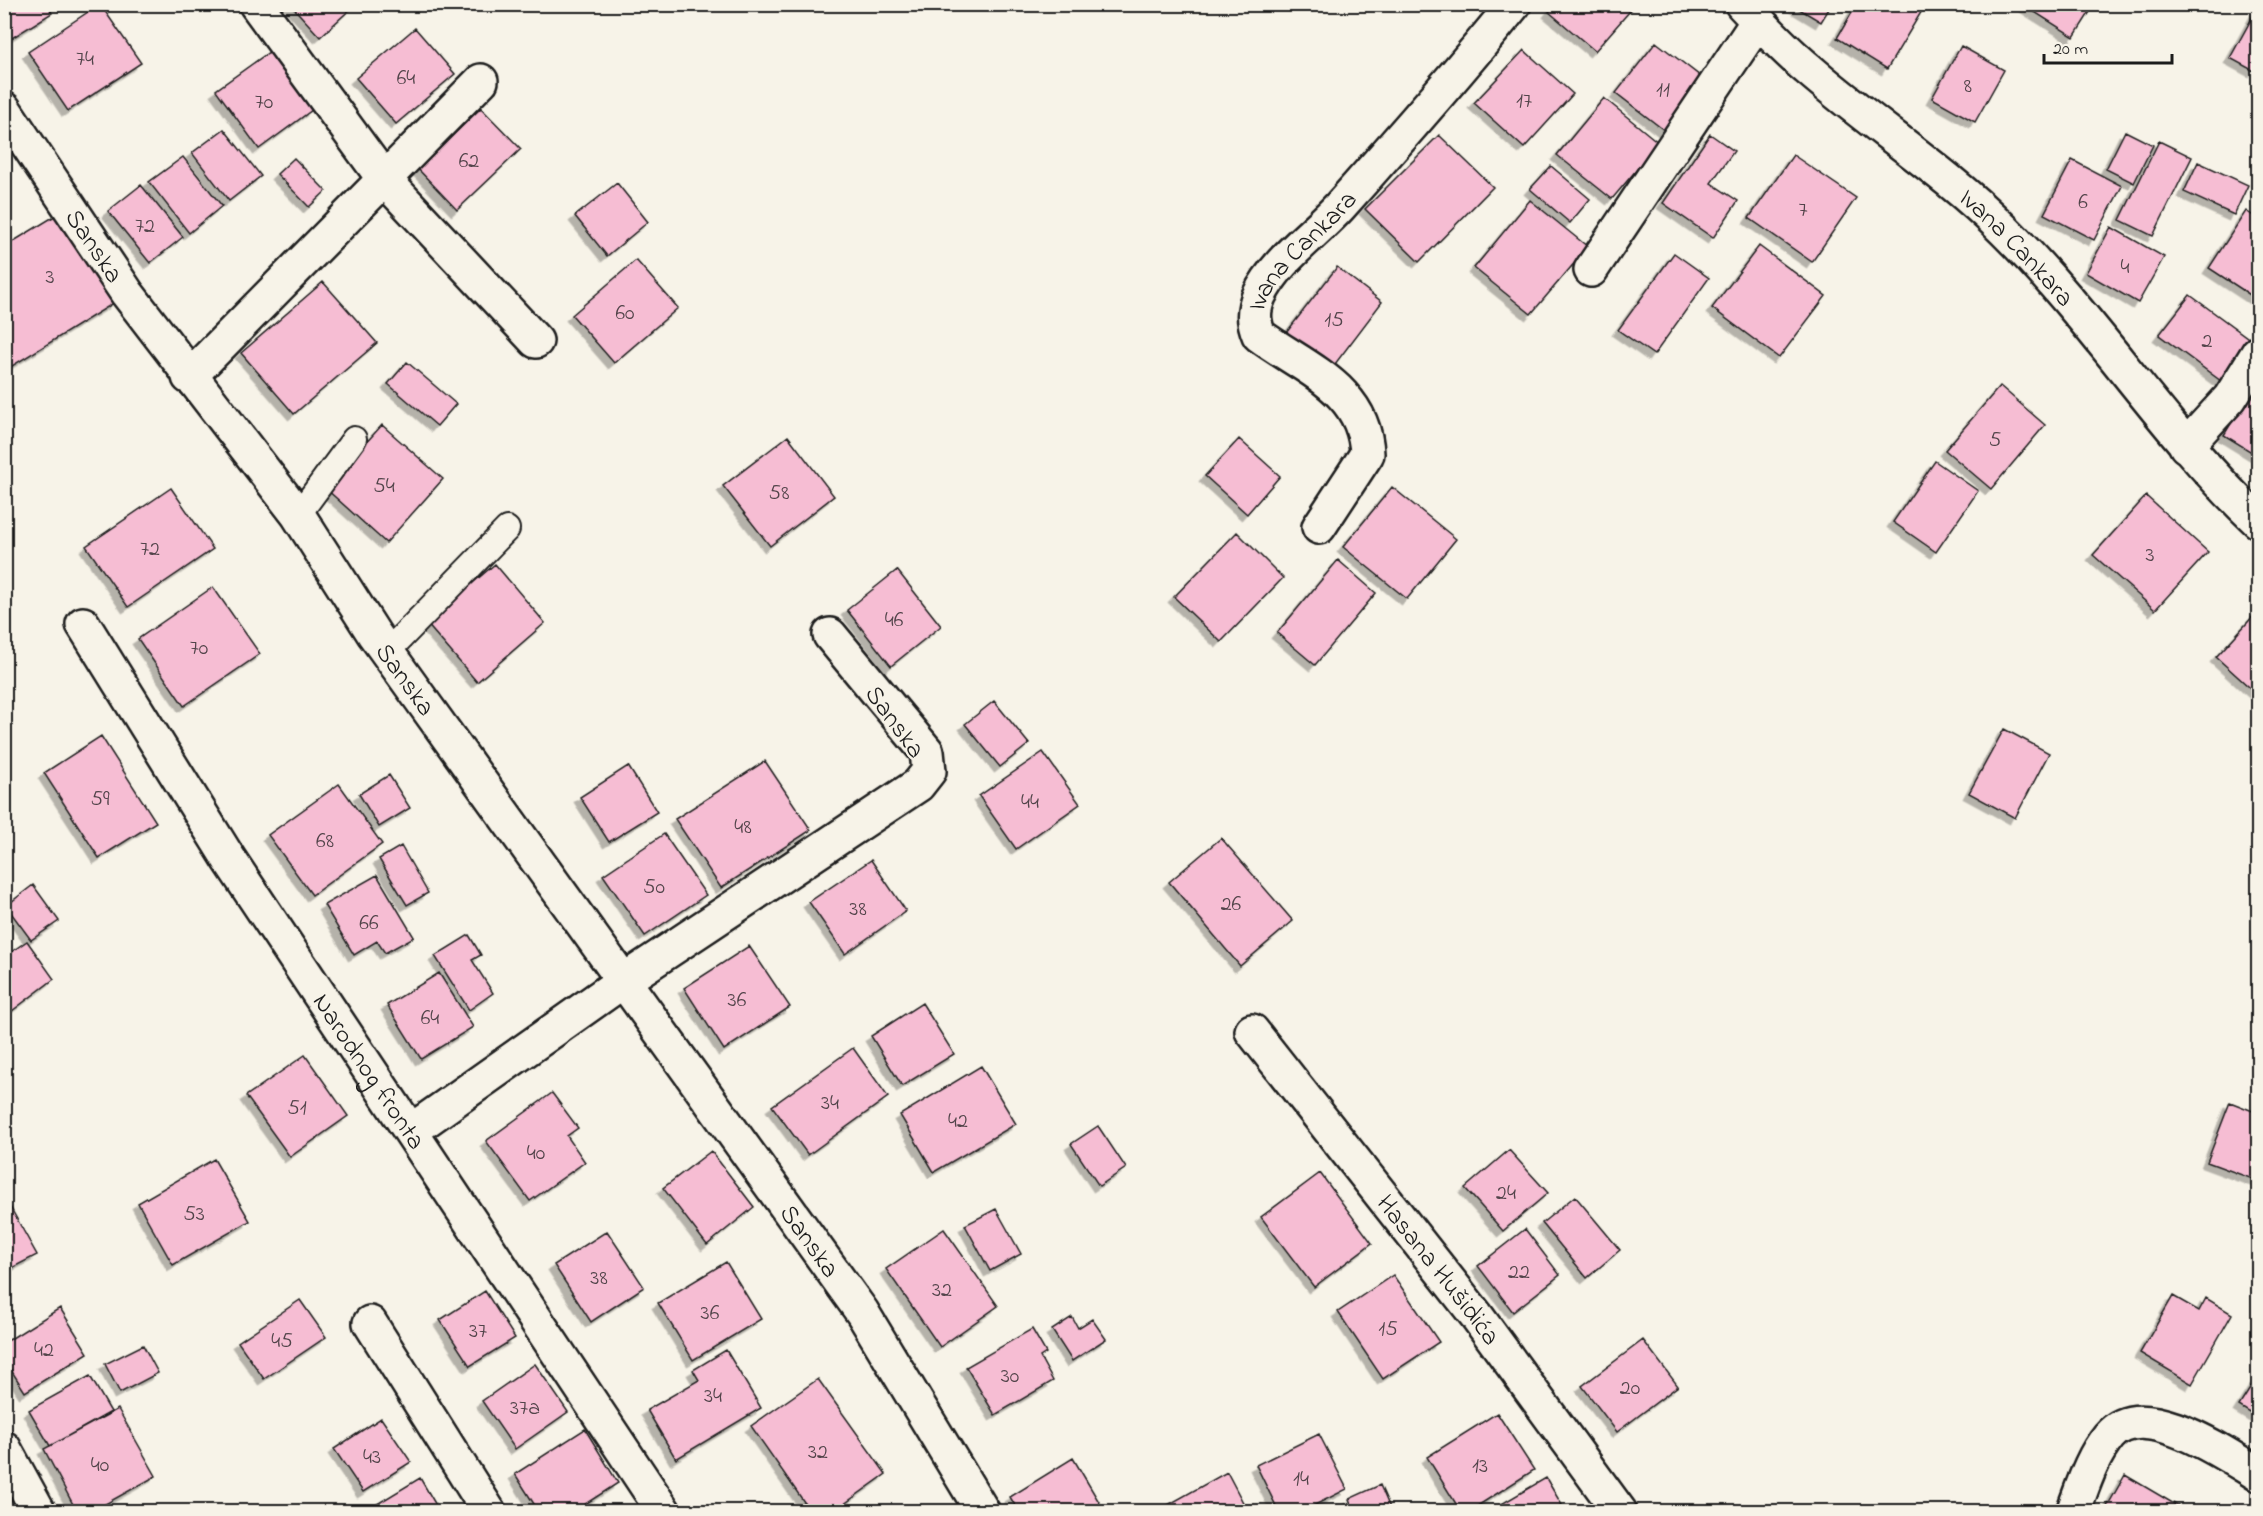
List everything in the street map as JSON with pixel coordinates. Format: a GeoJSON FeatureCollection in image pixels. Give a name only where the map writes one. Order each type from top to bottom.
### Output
{"type":"FeatureCollection","features":[{"type":"Feature","properties":{"kind":"street"},"geometry":{"type":"LineString","coordinates":[[256,4],[384,179],[536,341]]}},
{"type":"Feature","properties":{"kind":"street","name":"Ivana Cankara"},"geometry":{"type":"LineString","coordinates":[[1319,527],[1367,454],[1363,424],[1347,397],[1259,335],[1254,323],[1255,308],[1260,294],[1274,275],[1339,207],[1514,4]]}},
{"type":"Feature","properties":{"kind":"street"},"geometry":{"type":"LineString","coordinates":[[1591,270],[1750,13]]}},
{"type":"Feature","properties":{"kind":"street","name":"Ivana Cankara"},"geometry":{"type":"LineString","coordinates":[[1750,13],[1806,68],[1950,183],[2003,229],[2080,313],[2186,446],[2259,521]]}},
{"type":"Feature","properties":{"kind":"street"},"geometry":{"type":"LineString","coordinates":[[189,377],[481,81]]}},
{"type":"Feature","properties":{"kind":"street","name":"Sanska"},"geometry":{"type":"LineString","coordinates":[[4,109],[127,293],[189,377],[298,515],[387,652],[862,1312],[983,1512]]}},
{"type":"Feature","properties":{"kind":"street"},"geometry":{"type":"LineString","coordinates":[[2186,446],[2230,398],[2259,353]]}},
{"type":"Feature","properties":{"kind":"street","name":"Narodnog fronta"},"geometry":{"type":"LineString","coordinates":[[83,624],[229,860],[664,1512]]}},
{"type":"Feature","properties":{"kind":"street","name":"Sanska"},"geometry":{"type":"LineString","coordinates":[[411,1131],[623,981],[918,785],[929,771],[927,752],[830,635]]}},
{"type":"Feature","properties":{"kind":"street","name":"Hasana Hušidića"},"geometry":{"type":"LineString","coordinates":[[1252,1031],[1476,1315],[1620,1512]]}},
{"type":"Feature","properties":{"kind":"street"},"geometry":{"type":"LineString","coordinates":[[370,1323],[489,1512]]}},
{"type":"Feature","properties":{"kind":"street"},"geometry":{"type":"LineString","coordinates":[[2073,1512],[2096,1455],[2110,1434],[2125,1424],[2142,1421],[2167,1426],[2259,1474]]}},
{"type":"Feature","properties":{"kind":"street"},"geometry":{"type":"LineString","coordinates":[[4,1448],[39,1512]]}},
{"type":"Feature","properties":{"kind":"lane"},"geometry":{"type":"LineString","coordinates":[[298,515],[354,439]]}},
{"type":"Feature","properties":{"kind":"lane"},"geometry":{"type":"LineString","coordinates":[[387,652],[507,529]]}},
{"type":"Feature","properties":{"kind":"building"},"geometry":{"type":"Polygon","coordinates":[[[4,4],[47,4],[52,13],[4,43],[4,4]]]}},
{"type":"Feature","properties":{"kind":"building"},"geometry":{"type":"Polygon","coordinates":[[[100,4],[141,63],[68,111],[28,52],[100,4]]]}},
{"type":"Feature","properties":{"kind":"building"},"geometry":{"type":"Polygon","coordinates":[[[290,4],[356,4],[320,37],[290,4]]]}},
{"type":"Feature","properties":{"kind":"building"},"geometry":{"type":"Polygon","coordinates":[[[1555,4],[1636,4],[1595,51],[1549,12],[1555,4]]]}},
{"type":"Feature","properties":{"kind":"building"},"geometry":{"type":"Polygon","coordinates":[[[1791,4],[1832,4],[1821,22],[1791,4]]]}},
{"type":"Feature","properties":{"kind":"building"},"geometry":{"type":"Polygon","coordinates":[[[1857,4],[1926,4],[1887,69],[1837,38],[1857,4]]]}},
{"type":"Feature","properties":{"kind":"building"},"geometry":{"type":"Polygon","coordinates":[[[2022,4],[2095,4],[2074,37],[2022,4]]]}},
{"type":"Feature","properties":{"kind":"building"},"geometry":{"type":"Polygon","coordinates":[[[2258,7],[2258,62],[2254,71],[2230,58],[2258,7]]]}},
{"type":"Feature","properties":{"kind":"building"},"geometry":{"type":"Polygon","coordinates":[[[415,28],[455,74],[396,124],[356,78],[415,28]]]}},
{"type":"Feature","properties":{"kind":"building"},"geometry":{"type":"Polygon","coordinates":[[[1656,42],[1709,83],[1669,134],[1616,93],[1656,42]]]}},
{"type":"Feature","properties":{"kind":"building"},"geometry":{"type":"Polygon","coordinates":[[[1961,46],[2004,70],[1975,122],[1932,98],[1961,46]]]}},
{"type":"Feature","properties":{"kind":"building"},"geometry":{"type":"Polygon","coordinates":[[[1524,50],[1573,94],[1524,148],[1474,103],[1524,50]]]}},
{"type":"Feature","properties":{"kind":"building"},"geometry":{"type":"Polygon","coordinates":[[[269,52],[312,110],[259,149],[216,90],[269,52]]]}},
{"type":"Feature","properties":{"kind":"building"},"geometry":{"type":"Polygon","coordinates":[[[1604,98],[1659,143],[1612,199],[1557,155],[1604,98]]]}},
{"type":"Feature","properties":{"kind":"building"},"geometry":{"type":"Polygon","coordinates":[[[481,108],[521,149],[457,210],[418,169],[481,108]]]}},
{"type":"Feature","properties":{"kind":"building"},"geometry":{"type":"Polygon","coordinates":[[[224,129],[261,176],[229,201],[192,153],[224,129]]]}},
{"type":"Feature","properties":{"kind":"building"},"geometry":{"type":"Polygon","coordinates":[[[2125,131],[2153,145],[2134,183],[2106,169],[2125,131]]]}},
{"type":"Feature","properties":{"kind":"building"},"geometry":{"type":"Polygon","coordinates":[[[1710,134],[1734,151],[1711,183],[1738,201],[1713,238],[1663,203],[1710,134]]]}},
{"type":"Feature","properties":{"kind":"building"},"geometry":{"type":"Polygon","coordinates":[[[1439,135],[1493,187],[1419,262],[1365,209],[1439,135]]]}},
{"type":"Feature","properties":{"kind":"building"},"geometry":{"type":"Polygon","coordinates":[[[2159,141],[2192,157],[2153,236],[2120,220],[2159,141]]]}},
{"type":"Feature","properties":{"kind":"building"},"geometry":{"type":"Polygon","coordinates":[[[1793,155],[1856,198],[1812,262],[1749,218],[1793,155]]]}},
{"type":"Feature","properties":{"kind":"building"},"geometry":{"type":"Polygon","coordinates":[[[183,157],[222,206],[189,233],[149,182],[183,157]]]}},
{"type":"Feature","properties":{"kind":"building"},"geometry":{"type":"Polygon","coordinates":[[[294,158],[326,191],[309,207],[277,174],[294,158]]]}},
{"type":"Feature","properties":{"kind":"building"},"geometry":{"type":"Polygon","coordinates":[[[2072,160],[2122,186],[2094,240],[2044,214],[2072,160]]]}},
{"type":"Feature","properties":{"kind":"building"},"geometry":{"type":"Polygon","coordinates":[[[2198,162],[2248,185],[2234,215],[2184,192],[2198,162]]]}},
{"type":"Feature","properties":{"kind":"building"},"geometry":{"type":"Polygon","coordinates":[[[1551,166],[1590,199],[1570,223],[1530,189],[1551,166]]]}},
{"type":"Feature","properties":{"kind":"building"},"geometry":{"type":"Polygon","coordinates":[[[617,183],[648,222],[607,256],[575,216],[617,183]]]}},
{"type":"Feature","properties":{"kind":"building"},"geometry":{"type":"Polygon","coordinates":[[[141,185],[183,237],[150,263],[108,211],[141,185]]]}},
{"type":"Feature","properties":{"kind":"building"},"geometry":{"type":"Polygon","coordinates":[[[1530,200],[1588,247],[1531,314],[1474,268],[1530,200]]]}},
{"type":"Feature","properties":{"kind":"building"},"geometry":{"type":"Polygon","coordinates":[[[2246,211],[2258,219],[2258,300],[2209,268],[2246,211]]]}},
{"type":"Feature","properties":{"kind":"building"},"geometry":{"type":"Polygon","coordinates":[[[58,214],[114,303],[4,371],[4,247],[58,214]]]}},
{"type":"Feature","properties":{"kind":"building"},"geometry":{"type":"Polygon","coordinates":[[[2111,227],[2164,257],[2138,303],[2086,273],[2111,227]]]}},
{"type":"Feature","properties":{"kind":"building"},"geometry":{"type":"Polygon","coordinates":[[[1759,246],[1826,296],[1779,358],[1712,308],[1759,246]]]}},
{"type":"Feature","properties":{"kind":"building"},"geometry":{"type":"Polygon","coordinates":[[[1674,253],[1709,278],[1654,355],[1618,330],[1674,253]]]}},
{"type":"Feature","properties":{"kind":"building"},"geometry":{"type":"Polygon","coordinates":[[[636,260],[678,308],[614,363],[572,315],[636,260]]]}},
{"type":"Feature","properties":{"kind":"building"},"geometry":{"type":"Polygon","coordinates":[[[1337,267],[1382,302],[1332,368],[1286,333],[1337,267]]]}},
{"type":"Feature","properties":{"kind":"building"},"geometry":{"type":"Polygon","coordinates":[[[323,282],[377,343],[294,414],[241,353],[323,282]]]}},
{"type":"Feature","properties":{"kind":"building"},"geometry":{"type":"Polygon","coordinates":[[[2190,295],[2255,343],[2225,384],[2159,335],[2190,295]]]}},
{"type":"Feature","properties":{"kind":"building"},"geometry":{"type":"Polygon","coordinates":[[[407,362],[456,404],[437,426],[388,384],[407,362]]]}},
{"type":"Feature","properties":{"kind":"building"},"geometry":{"type":"Polygon","coordinates":[[[2258,379],[2258,456],[2224,435],[2258,379]]]}},
{"type":"Feature","properties":{"kind":"building"},"geometry":{"type":"Polygon","coordinates":[[[2000,386],[2045,425],[1991,489],[1945,450],[2000,386]]]}},
{"type":"Feature","properties":{"kind":"building"},"geometry":{"type":"Polygon","coordinates":[[[382,425],[443,479],[386,543],[325,488],[382,425]]]}},
{"type":"Feature","properties":{"kind":"building"},"geometry":{"type":"Polygon","coordinates":[[[788,436],[834,496],[770,546],[723,486],[788,436]]]}},
{"type":"Feature","properties":{"kind":"building"},"geometry":{"type":"Polygon","coordinates":[[[1239,439],[1280,476],[1247,514],[1205,476],[1239,439]]]}},
{"type":"Feature","properties":{"kind":"building"},"geometry":{"type":"Polygon","coordinates":[[[1935,461],[1978,491],[1936,552],[1893,522],[1935,461]]]}},
{"type":"Feature","properties":{"kind":"building"},"geometry":{"type":"Polygon","coordinates":[[[1392,487],[1456,539],[1407,599],[1343,547],[1392,487]]]}},
{"type":"Feature","properties":{"kind":"building"},"geometry":{"type":"Polygon","coordinates":[[[171,488],[213,549],[128,607],[86,546],[171,488]]]}},
{"type":"Feature","properties":{"kind":"building"},"geometry":{"type":"Polygon","coordinates":[[[2146,496],[2208,552],[2155,610],[2093,555],[2146,496]]]}},
{"type":"Feature","properties":{"kind":"building"},"geometry":{"type":"Polygon","coordinates":[[[1237,532],[1283,578],[1221,642],[1174,597],[1237,532]]]}},
{"type":"Feature","properties":{"kind":"building"},"geometry":{"type":"Polygon","coordinates":[[[1338,560],[1376,593],[1315,665],[1277,633],[1338,560]]]}},
{"type":"Feature","properties":{"kind":"building"},"geometry":{"type":"Polygon","coordinates":[[[495,564],[545,623],[477,682],[426,623],[495,564]]]}},
{"type":"Feature","properties":{"kind":"building"},"geometry":{"type":"Polygon","coordinates":[[[897,570],[941,626],[891,666],[847,610],[897,570]]]}},
{"type":"Feature","properties":{"kind":"building"},"geometry":{"type":"Polygon","coordinates":[[[213,587],[260,654],[184,706],[138,639],[213,587]]]}},
{"type":"Feature","properties":{"kind":"building"},"geometry":{"type":"Polygon","coordinates":[[[2258,611],[2258,695],[2216,657],[2258,611]]]}},
{"type":"Feature","properties":{"kind":"building"},"geometry":{"type":"Polygon","coordinates":[[[994,701],[1029,744],[1000,767],[965,724],[994,701]]]}},
{"type":"Feature","properties":{"kind":"building"},"geometry":{"type":"Polygon","coordinates":[[[2004,729],[2049,753],[2015,818],[1969,793],[2004,729]]]}},
{"type":"Feature","properties":{"kind":"building"},"geometry":{"type":"Polygon","coordinates":[[[101,736],[156,822],[99,858],[44,773],[101,736]]]}},
{"type":"Feature","properties":{"kind":"building"},"geometry":{"type":"Polygon","coordinates":[[[1043,752],[1080,804],[1016,849],[979,796],[1043,752]]]}},
{"type":"Feature","properties":{"kind":"building"},"geometry":{"type":"Polygon","coordinates":[[[765,761],[811,830],[721,888],[675,819],[765,761]]]}},
{"type":"Feature","properties":{"kind":"building"},"geometry":{"type":"Polygon","coordinates":[[[628,766],[657,812],[609,842],[580,797],[628,766]]]}},
{"type":"Feature","properties":{"kind":"building"},"geometry":{"type":"Polygon","coordinates":[[[389,775],[410,808],[379,827],[359,794],[389,775]]]}},
{"type":"Feature","properties":{"kind":"building"},"geometry":{"type":"Polygon","coordinates":[[[339,784],[382,844],[312,895],[268,835],[339,784]]]}},
{"type":"Feature","properties":{"kind":"building"},"geometry":{"type":"Polygon","coordinates":[[[664,834],[706,895],[645,936],[603,875],[664,834]]]}},
{"type":"Feature","properties":{"kind":"building"},"geometry":{"type":"Polygon","coordinates":[[[1221,838],[1293,921],[1240,966],[1169,882],[1221,838]]]}},
{"type":"Feature","properties":{"kind":"building"},"geometry":{"type":"Polygon","coordinates":[[[401,846],[428,893],[407,905],[379,859],[401,846]]]}},
{"type":"Feature","properties":{"kind":"building"},"geometry":{"type":"Polygon","coordinates":[[[871,860],[906,911],[845,954],[809,902],[871,860]]]}},
{"type":"Feature","properties":{"kind":"building"},"geometry":{"type":"Polygon","coordinates":[[[377,875],[414,937],[385,953],[377,941],[354,955],[324,905],[377,875]]]}},
{"type":"Feature","properties":{"kind":"building"},"geometry":{"type":"Polygon","coordinates":[[[33,885],[59,921],[31,940],[6,906],[33,885]]]}},
{"type":"Feature","properties":{"kind":"building"},"geometry":{"type":"Polygon","coordinates":[[[469,935],[481,955],[472,960],[493,993],[469,1010],[435,956],[469,935]]]}},
{"type":"Feature","properties":{"kind":"building"},"geometry":{"type":"Polygon","coordinates":[[[27,941],[54,979],[12,1011],[4,1001],[4,957],[27,941]]]}},
{"type":"Feature","properties":{"kind":"building"},"geometry":{"type":"Polygon","coordinates":[[[749,946],[790,1007],[724,1050],[684,988],[749,946]]]}},
{"type":"Feature","properties":{"kind":"building"},"geometry":{"type":"Polygon","coordinates":[[[439,973],[473,1027],[421,1059],[387,1005],[439,973]]]}},
{"type":"Feature","properties":{"kind":"building"},"geometry":{"type":"Polygon","coordinates":[[[922,1003],[954,1054],[902,1086],[871,1036],[922,1003]]]}},
{"type":"Feature","properties":{"kind":"building"},"geometry":{"type":"Polygon","coordinates":[[[853,1048],[888,1097],[808,1155],[772,1106],[853,1048]]]}},
{"type":"Feature","properties":{"kind":"building"},"geometry":{"type":"Polygon","coordinates":[[[305,1055],[348,1116],[290,1157],[246,1096],[305,1055]]]}},
{"type":"Feature","properties":{"kind":"building"},"geometry":{"type":"Polygon","coordinates":[[[981,1066],[1016,1124],[934,1172],[900,1115],[981,1066]]]}},
{"type":"Feature","properties":{"kind":"building"},"geometry":{"type":"Polygon","coordinates":[[[552,1093],[578,1128],[567,1136],[585,1162],[530,1201],[486,1141],[552,1093]]]}},
{"type":"Feature","properties":{"kind":"building"},"geometry":{"type":"Polygon","coordinates":[[[2230,1102],[2258,1113],[2258,1181],[2207,1162],[2230,1102]]]}},
{"type":"Feature","properties":{"kind":"building"},"geometry":{"type":"Polygon","coordinates":[[[1098,1126],[1126,1168],[1099,1186],[1071,1144],[1098,1126]]]}},
{"type":"Feature","properties":{"kind":"building"},"geometry":{"type":"Polygon","coordinates":[[[1509,1150],[1548,1193],[1503,1231],[1465,1188],[1509,1150]]]}},
{"type":"Feature","properties":{"kind":"building"},"geometry":{"type":"Polygon","coordinates":[[[711,1151],[754,1207],[707,1245],[663,1188],[711,1151]]]}},
{"type":"Feature","properties":{"kind":"building"},"geometry":{"type":"Polygon","coordinates":[[[214,1159],[250,1221],[173,1265],[138,1203],[214,1159]]]}},
{"type":"Feature","properties":{"kind":"building"},"geometry":{"type":"Polygon","coordinates":[[[1320,1173],[1372,1243],[1314,1287],[1261,1217],[1320,1173]]]}},
{"type":"Feature","properties":{"kind":"building"},"geometry":{"type":"Polygon","coordinates":[[[4,1196],[37,1255],[4,1272],[4,1196]]]}},
{"type":"Feature","properties":{"kind":"building"},"geometry":{"type":"Polygon","coordinates":[[[1575,1196],[1620,1250],[1587,1278],[1542,1223],[1575,1196]]]}},
{"type":"Feature","properties":{"kind":"building"},"geometry":{"type":"Polygon","coordinates":[[[996,1209],[1021,1254],[990,1271],[965,1225],[996,1209]]]}},
{"type":"Feature","properties":{"kind":"building"},"geometry":{"type":"Polygon","coordinates":[[[944,1229],[998,1306],[940,1347],[886,1269],[944,1229]]]}},
{"type":"Feature","properties":{"kind":"building"},"geometry":{"type":"Polygon","coordinates":[[[1525,1229],[1560,1275],[1513,1312],[1478,1266],[1525,1229]]]}},
{"type":"Feature","properties":{"kind":"building"},"geometry":{"type":"Polygon","coordinates":[[[607,1231],[644,1287],[591,1322],[554,1265],[607,1231]]]}},
{"type":"Feature","properties":{"kind":"building"},"geometry":{"type":"Polygon","coordinates":[[[726,1262],[761,1319],[693,1360],[658,1303],[726,1262]]]}},
{"type":"Feature","properties":{"kind":"building"},"geometry":{"type":"Polygon","coordinates":[[[1393,1275],[1439,1342],[1383,1379],[1338,1312],[1393,1275]]]}},
{"type":"Feature","properties":{"kind":"building"},"geometry":{"type":"Polygon","coordinates":[[[485,1291],[515,1338],[470,1366],[440,1320],[485,1291]]]}},
{"type":"Feature","properties":{"kind":"building"},"geometry":{"type":"Polygon","coordinates":[[[2173,1296],[2199,1311],[2206,1298],[2232,1314],[2192,1384],[2140,1353],[2173,1296]]]}},
{"type":"Feature","properties":{"kind":"building"},"geometry":{"type":"Polygon","coordinates":[[[300,1300],[326,1337],[264,1379],[238,1342],[300,1300]]]}},
{"type":"Feature","properties":{"kind":"building"},"geometry":{"type":"Polygon","coordinates":[[[60,1308],[88,1353],[25,1392],[4,1359],[4,1343],[60,1308]]]}},
{"type":"Feature","properties":{"kind":"building"},"geometry":{"type":"Polygon","coordinates":[[[1072,1317],[1078,1328],[1092,1319],[1106,1339],[1072,1361],[1052,1330],[1072,1317]]]}},
{"type":"Feature","properties":{"kind":"building"},"geometry":{"type":"Polygon","coordinates":[[[1032,1329],[1046,1353],[1040,1357],[1053,1381],[995,1415],[966,1367],[1032,1329]]]}},
{"type":"Feature","properties":{"kind":"building"},"geometry":{"type":"Polygon","coordinates":[[[1643,1340],[1678,1386],[1617,1432],[1582,1386],[1643,1340]]]}},
{"type":"Feature","properties":{"kind":"building"},"geometry":{"type":"Polygon","coordinates":[[[143,1345],[158,1373],[120,1393],[105,1364],[143,1345]]]}},
{"type":"Feature","properties":{"kind":"building"},"geometry":{"type":"Polygon","coordinates":[[[726,1350],[761,1408],[676,1459],[647,1410],[699,1380],[693,1370],[726,1350]]]}},
{"type":"Feature","properties":{"kind":"building"},"geometry":{"type":"Polygon","coordinates":[[[535,1364],[568,1412],[515,1449],[482,1401],[535,1364]]]}},
{"type":"Feature","properties":{"kind":"building"},"geometry":{"type":"Polygon","coordinates":[[[90,1376],[111,1412],[50,1446],[29,1410],[90,1376]]]}},
{"type":"Feature","properties":{"kind":"building"},"geometry":{"type":"Polygon","coordinates":[[[2258,1376],[2258,1418],[2239,1406],[2258,1376]]]}},
{"type":"Feature","properties":{"kind":"building"},"geometry":{"type":"Polygon","coordinates":[[[818,1379],[886,1474],[833,1512],[811,1512],[751,1426],[818,1379]]]}},
{"type":"Feature","properties":{"kind":"building"},"geometry":{"type":"Polygon","coordinates":[[[118,1409],[156,1476],[91,1512],[77,1512],[44,1449],[118,1409]]]}},
{"type":"Feature","properties":{"kind":"building"},"geometry":{"type":"Polygon","coordinates":[[[1497,1413],[1534,1470],[1468,1512],[1461,1512],[1427,1457],[1497,1413]]]}},
{"type":"Feature","properties":{"kind":"building"},"geometry":{"type":"Polygon","coordinates":[[[381,1418],[411,1462],[363,1492],[334,1449],[381,1418]]]}},
{"type":"Feature","properties":{"kind":"building"},"geometry":{"type":"Polygon","coordinates":[[[585,1429],[618,1483],[573,1512],[539,1512],[515,1474],[585,1429]]]}},
{"type":"Feature","properties":{"kind":"building"},"geometry":{"type":"Polygon","coordinates":[[[1319,1434],[1347,1489],[1301,1512],[1279,1512],[1256,1465],[1319,1434]]]}},
{"type":"Feature","properties":{"kind":"building"},"geometry":{"type":"Polygon","coordinates":[[[1073,1458],[1105,1512],[1019,1512],[1010,1497],[1073,1458]]]}},
{"type":"Feature","properties":{"kind":"building"},"geometry":{"type":"Polygon","coordinates":[[[1227,1472],[1248,1512],[1169,1512],[1166,1506],[1227,1472]]]}},
{"type":"Feature","properties":{"kind":"building"},"geometry":{"type":"Polygon","coordinates":[[[2125,1475],[2188,1512],[2104,1512],[2125,1475]]]}},
{"type":"Feature","properties":{"kind":"building"},"geometry":{"type":"Polygon","coordinates":[[[420,1478],[440,1512],[364,1512],[420,1478]]]}},
{"type":"Feature","properties":{"kind":"building"},"geometry":{"type":"Polygon","coordinates":[[[1546,1478],[1566,1512],[1495,1512],[1493,1509],[1546,1478]]]}},
{"type":"Feature","properties":{"kind":"building"},"geometry":{"type":"Polygon","coordinates":[[[1380,1485],[1390,1508],[1382,1512],[1355,1512],[1349,1499],[1380,1485]]]}}]}
